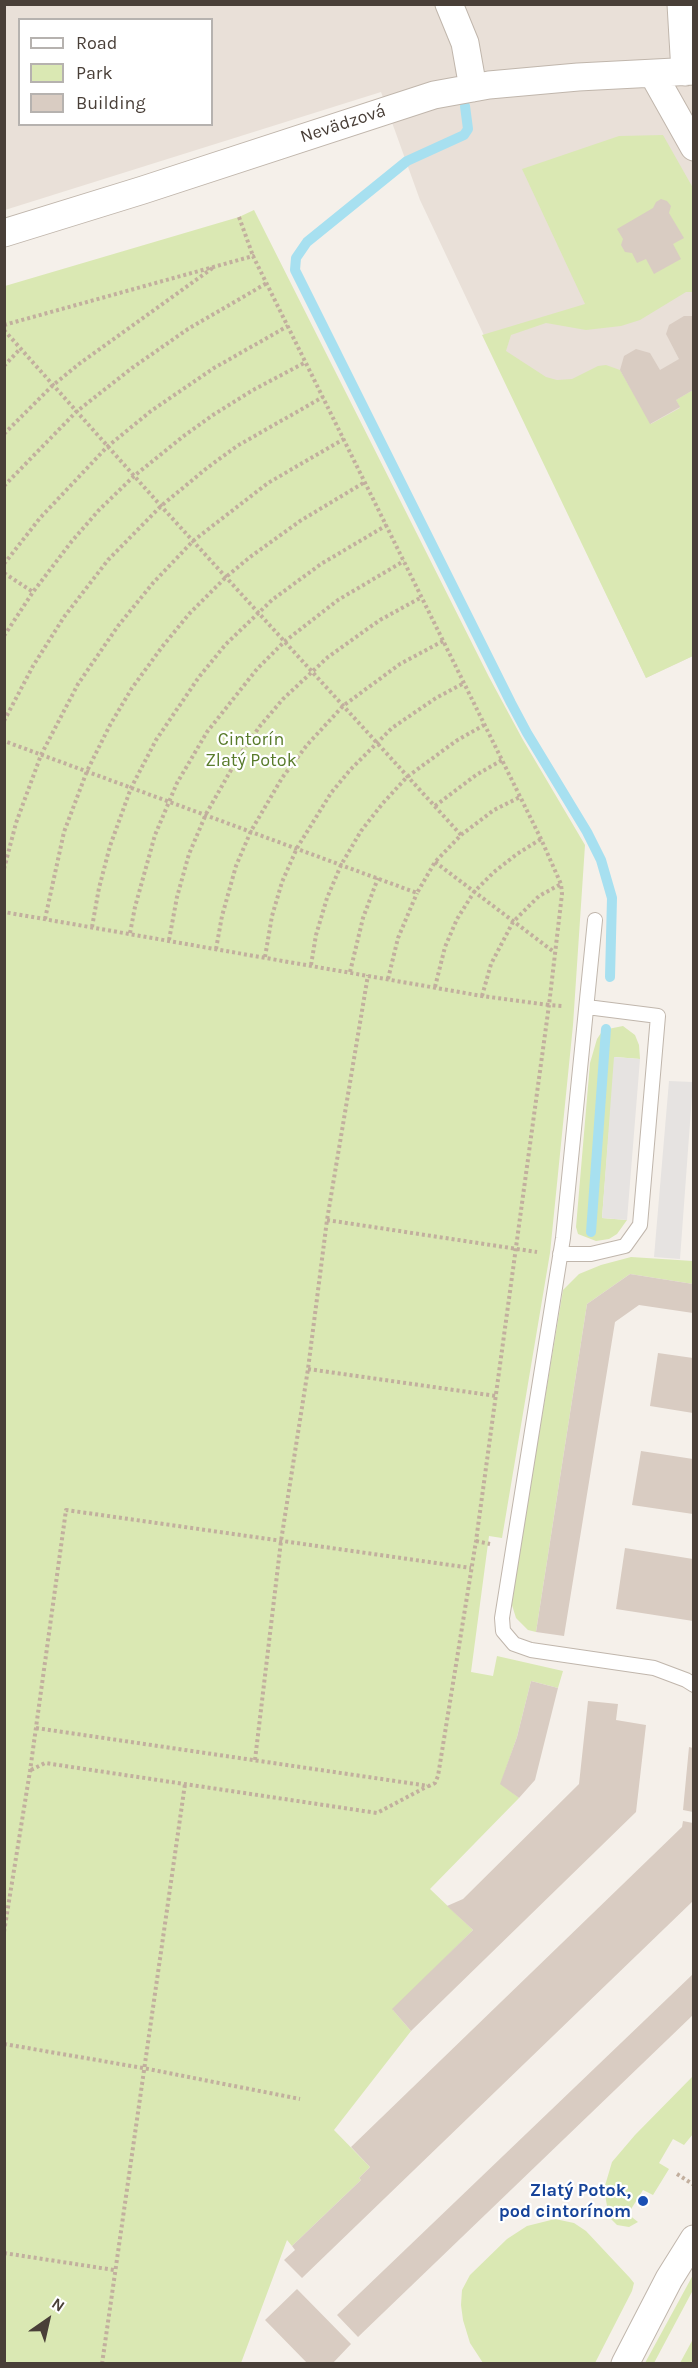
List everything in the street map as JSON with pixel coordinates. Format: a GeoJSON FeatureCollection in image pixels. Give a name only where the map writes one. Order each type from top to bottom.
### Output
{"type":"FeatureCollection","features":[{"type":"Feature","properties":{"kind":"street"},"geometry":{"type":"LineString","coordinates":[[449,4],[465,44],[473,88]]}},
{"type":"Feature","properties":{"kind":"street"},"geometry":{"type":"LineString","coordinates":[[681,4],[689,72]]}},
{"type":"Feature","properties":{"kind":"street","name":"Nevädzová"},"geometry":{"type":"LineString","coordinates":[[4,232],[143,190],[434,96],[473,88],[579,77],[689,72]]}},
{"type":"Feature","properties":{"kind":"street"},"geometry":{"type":"LineString","coordinates":[[652,74],[693,147]]}},
{"type":"Feature","properties":{"kind":"street"},"geometry":{"type":"LineString","coordinates":[[625,2364],[669,2279],[693,2239]]}},
{"type":"Feature","properties":{"kind":"lane"},"geometry":{"type":"LineString","coordinates":[[595,920],[560,1254],[503,1601],[503,1631],[514,1644],[531,1650],[654,1668],[693,1685]]}},
{"type":"Feature","properties":{"kind":"lane"},"geometry":{"type":"LineString","coordinates":[[560,1254],[591,1254],[625,1246],[640,1225],[658,1016],[587,1007]]}},
{"type":"Feature","properties":{"kind":"path"},"geometry":{"type":"LineString","coordinates":[[30,1771],[45,1763],[377,1813],[435,1783],[438,1776],[471,1568],[549,1005],[562,894],[561,884],[387,525],[253,256],[238,217]]}},
{"type":"Feature","properties":{"kind":"path"},"geometry":{"type":"LineString","coordinates":[[253,256],[4,327],[20,350],[52,386],[461,835]]}},
{"type":"Feature","properties":{"kind":"path"},"geometry":{"type":"LineString","coordinates":[[4,434],[52,386],[109,341],[217,265]]}},
{"type":"Feature","properties":{"kind":"path"},"geometry":{"type":"LineString","coordinates":[[4,486],[76,412],[160,347],[225,306],[267,283]]}},
{"type":"Feature","properties":{"kind":"path"},"geometry":{"type":"LineString","coordinates":[[4,564],[40,518],[107,447],[151,411],[214,368],[288,326]]}},
{"type":"Feature","properties":{"kind":"path"},"geometry":{"type":"LineString","coordinates":[[4,366],[20,350]]}},
{"type":"Feature","properties":{"kind":"path"},"geometry":{"type":"LineString","coordinates":[[4,636],[33,592],[72,541],[99,510],[134,476],[184,435],[213,415],[253,390],[306,362]]}},
{"type":"Feature","properties":{"kind":"path"},"geometry":{"type":"LineString","coordinates":[[4,721],[33,666],[64,617],[108,560],[161,506],[237,446],[323,398]]}},
{"type":"Feature","properties":{"kind":"path"},"geometry":{"type":"LineString","coordinates":[[4,869],[16,823],[41,755],[78,684],[102,647],[153,583],[193,541],[268,483],[344,439]]}},
{"type":"Feature","properties":{"kind":"path"},"geometry":{"type":"LineString","coordinates":[[45,919],[64,832],[87,771],[132,688],[189,614],[226,577],[300,521],[365,482]]}},
{"type":"Feature","properties":{"kind":"path"},"geometry":{"type":"LineString","coordinates":[[92,927],[110,846],[131,788],[156,740],[199,677],[258,612],[321,564],[387,525]]}},
{"type":"Feature","properties":{"kind":"path"},"geometry":{"type":"LineString","coordinates":[[130,933],[147,863],[168,801],[207,732],[257,669],[284,642],[338,600],[404,561]]}},
{"type":"Feature","properties":{"kind":"path"},"geometry":{"type":"LineString","coordinates":[[4,573],[33,592]]}},
{"type":"Feature","properties":{"kind":"path"},"geometry":{"type":"LineString","coordinates":[[169,940],[177,897],[189,854],[206,814],[239,756],[260,726],[311,671],[380,620],[422,597]]}},
{"type":"Feature","properties":{"kind":"path"},"geometry":{"type":"LineString","coordinates":[[216,949],[222,916],[236,866],[251,831],[282,778],[307,745],[343,706],[400,664],[443,640]]}},
{"type":"Feature","properties":{"kind":"path"},"geometry":{"type":"LineString","coordinates":[[265,957],[272,916],[282,882],[297,848],[331,793],[376,742],[408,716],[464,683]]}},
{"type":"Feature","properties":{"kind":"path"},"geometry":{"type":"LineString","coordinates":[[311,965],[316,936],[327,898],[341,864],[361,831],[407,777],[456,741],[484,725]]}},
{"type":"Feature","properties":{"kind":"path"},"geometry":{"type":"LineString","coordinates":[[4,741],[417,893]]}},
{"type":"Feature","properties":{"kind":"path"},"geometry":{"type":"LineString","coordinates":[[435,806],[476,775],[502,760]]}},
{"type":"Feature","properties":{"kind":"path"},"geometry":{"type":"LineString","coordinates":[[388,979],[398,938],[417,893],[435,862],[461,835],[494,810],[520,797]]}},
{"type":"Feature","properties":{"kind":"path"},"geometry":{"type":"LineString","coordinates":[[435,987],[445,947],[474,892],[516,854],[541,839]]}},
{"type":"Feature","properties":{"kind":"path"},"geometry":{"type":"LineString","coordinates":[[435,862],[555,953]]}},
{"type":"Feature","properties":{"kind":"path"},"geometry":{"type":"LineString","coordinates":[[350,972],[363,918],[378,878]]}},
{"type":"Feature","properties":{"kind":"path"},"geometry":{"type":"LineString","coordinates":[[482,996],[491,964],[513,922],[539,896],[561,884]]}},
{"type":"Feature","properties":{"kind":"path"},"geometry":{"type":"LineString","coordinates":[[4,912],[482,996],[549,1005],[587,1007]]}},
{"type":"Feature","properties":{"kind":"path"},"geometry":{"type":"LineString","coordinates":[[255,1760],[281,1541],[308,1369],[327,1220],[368,975]]}},
{"type":"Feature","properties":{"kind":"path"},"geometry":{"type":"LineString","coordinates":[[327,1220],[560,1254]]}},
{"type":"Feature","properties":{"kind":"path"},"geometry":{"type":"LineString","coordinates":[[308,1369],[496,1396]]}},
{"type":"Feature","properties":{"kind":"path"},"geometry":{"type":"LineString","coordinates":[[4,1932],[30,1771],[66,1510],[471,1568]]}},
{"type":"Feature","properties":{"kind":"path"},"geometry":{"type":"LineString","coordinates":[[36,1728],[429,1786]]}},
{"type":"Feature","properties":{"kind":"path"},"geometry":{"type":"LineString","coordinates":[[102,2364],[185,1784]]}},
{"type":"Feature","properties":{"kind":"path"},"geometry":{"type":"LineString","coordinates":[[4,2044],[300,2099]]}},
{"type":"Feature","properties":{"kind":"path"},"geometry":{"type":"LineString","coordinates":[[677,2174],[693,2185]]}},
{"type":"Feature","properties":{"kind":"path"},"geometry":{"type":"LineString","coordinates":[[4,2253],[114,2270]]}},
{"type":"Feature","properties":{"kind":"shaded area"},"geometry":{"type":"Polygon","coordinates":[[[5,5],[693,5],[693,656],[646,678],[420,200],[381,92],[5,210],[5,5]]]}},
{"type":"Feature","properties":{"kind":"shaded area"},"geometry":{"type":"Polygon","coordinates":[[[614,1057],[640,1059],[627,1220],[602,1218],[614,1057]]]}},
{"type":"Feature","properties":{"kind":"shaded area"},"geometry":{"type":"Polygon","coordinates":[[[669,1081],[693,1082],[680,1259],[654,1257],[669,1081]]]}},
{"type":"Feature","properties":{"kind":"green space"},"geometry":{"type":"Polygon","coordinates":[[[663,135],[693,188],[693,292],[686,292],[640,320],[621,326],[586,330],[546,323],[511,335],[506,351],[546,377],[557,380],[572,379],[598,366],[606,365],[620,370],[651,424],[680,408],[676,400],[693,390],[693,656],[646,678],[482,335],[585,304],[522,169],[619,136],[663,135]]]}},
{"type":"Feature","properties":{"kind":"green space","name":"Cintorín Zlatý Potok"},"geometry":{"type":"Polygon","coordinates":[[[254,210],[489,677],[585,845],[573,1025],[550,1253],[502,1538],[489,1536],[471,1672],[493,1676],[497,1656],[563,1671],[558,1688],[531,1681],[517,1737],[501,1783],[519,1798],[430,1889],[473,1930],[393,2010],[411,2031],[334,2130],[370,2167],[359,2178],[361,2180],[292,2246],[287,2240],[241,2363],[5,2363],[5,286],[239,217],[254,210]]]}},
{"type":"Feature","properties":{"kind":"green space"},"geometry":{"type":"Polygon","coordinates":[[[623,1026],[635,1035],[639,1045],[640,1059],[615,1057],[602,1218],[627,1220],[617,1234],[609,1239],[596,1241],[578,1234],[576,1227],[590,1063],[597,1039],[603,1030],[623,1026]]]}},
{"type":"Feature","properties":{"kind":"green space"},"geometry":{"type":"Polygon","coordinates":[[[631,1257],[693,1261],[693,1284],[630,1274],[587,1304],[536,1632],[528,1630],[516,1618],[511,1602],[563,1290],[579,1274],[631,1257]]]}},
{"type":"Feature","properties":{"kind":"green space"},"geometry":{"type":"Polygon","coordinates":[[[693,2076],[693,2134],[684,2145],[673,2139],[659,2163],[669,2169],[653,2195],[643,2190],[628,2214],[638,2222],[629,2227],[617,2225],[609,2217],[604,2189],[612,2162],[693,2076]]]}},
{"type":"Feature","properties":{"kind":"green space"},"geometry":{"type":"Polygon","coordinates":[[[555,2219],[574,2223],[586,2231],[634,2283],[632,2291],[595,2363],[483,2363],[470,2343],[463,2320],[462,2290],[470,2275],[507,2239],[527,2226],[555,2219]]]}},
{"type":"Feature","properties":{"kind":"green space"},"geometry":{"type":"Polygon","coordinates":[[[693,2275],[693,2290],[654,2363],[645,2363],[693,2275]]]}},
{"type":"Feature","properties":{"kind":"green space"},"geometry":{"type":"Polygon","coordinates":[[[693,2339],[693,2363],[680,2363],[693,2339]]]}},
{"type":"Feature","properties":{"kind":"building"},"geometry":{"type":"Polygon","coordinates":[[[661,199],[667,201],[671,206],[669,213],[684,238],[673,244],[681,259],[654,274],[646,259],[637,263],[632,253],[625,252],[621,245],[623,239],[617,229],[653,208],[661,199]]]}},
{"type":"Feature","properties":{"kind":"building"},"geometry":{"type":"Polygon","coordinates":[[[684,316],[693,316],[693,390],[676,400],[680,407],[650,424],[620,370],[624,356],[636,349],[650,353],[660,370],[679,359],[666,334],[669,325],[684,316]]]}},
{"type":"Feature","properties":{"kind":"building"},"geometry":{"type":"Polygon","coordinates":[[[630,1274],[693,1284],[693,1313],[639,1305],[615,1322],[564,1636],[536,1632],[587,1304],[630,1274]]]}},
{"type":"Feature","properties":{"kind":"building"},"geometry":{"type":"Polygon","coordinates":[[[658,1353],[693,1358],[693,1413],[650,1406],[658,1353]]]}},
{"type":"Feature","properties":{"kind":"building"},"geometry":{"type":"Polygon","coordinates":[[[641,1451],[693,1459],[693,1514],[632,1505],[641,1451]]]}},
{"type":"Feature","properties":{"kind":"building"},"geometry":{"type":"Polygon","coordinates":[[[625,1548],[693,1559],[693,1621],[616,1609],[625,1548]]]}},
{"type":"Feature","properties":{"kind":"building"},"geometry":{"type":"Polygon","coordinates":[[[531,1681],[558,1688],[535,1780],[519,1798],[500,1784],[517,1737],[531,1681]]]}},
{"type":"Feature","properties":{"kind":"building"},"geometry":{"type":"Polygon","coordinates":[[[588,1701],[618,1704],[616,1720],[646,1725],[636,1812],[411,2031],[392,2009],[473,1930],[447,1906],[463,1899],[579,1784],[588,1701]]]}},
{"type":"Feature","properties":{"kind":"building"},"geometry":{"type":"Polygon","coordinates":[[[689,1747],[693,1748],[693,1812],[683,1810],[689,1747]]]}},
{"type":"Feature","properties":{"kind":"building"},"geometry":{"type":"Polygon","coordinates":[[[683,1821],[693,1823],[693,1901],[302,2278],[284,2260],[295,2250],[292,2246],[361,2180],[359,2178],[370,2167],[351,2147],[682,1827],[683,1821]]]}},
{"type":"Feature","properties":{"kind":"building"},"geometry":{"type":"Polygon","coordinates":[[[693,1974],[693,2015],[358,2337],[337,2315],[693,1974]]]}},
{"type":"Feature","properties":{"kind":"building"},"geometry":{"type":"Polygon","coordinates":[[[297,2289],[351,2344],[332,2364],[308,2364],[265,2320],[297,2289]]]}},
{"type":"Feature","properties":{"kind":"waterway"},"geometry":{"type":"LineString","coordinates":[[465,106],[468,129],[464,135],[407,161],[307,242],[296,258],[295,270],[511,703],[601,860],[612,898],[610,977]]}},
{"type":"Feature","properties":{"kind":"waterway"},"geometry":{"type":"LineString","coordinates":[[591,1232],[606,1029]]}},
{"type":"Feature","properties":{"kind":"place","name":"Zlatý Potok, pod cintorínom"},"geometry":{"type":"Point","coordinates":[643,2201]}}]}
